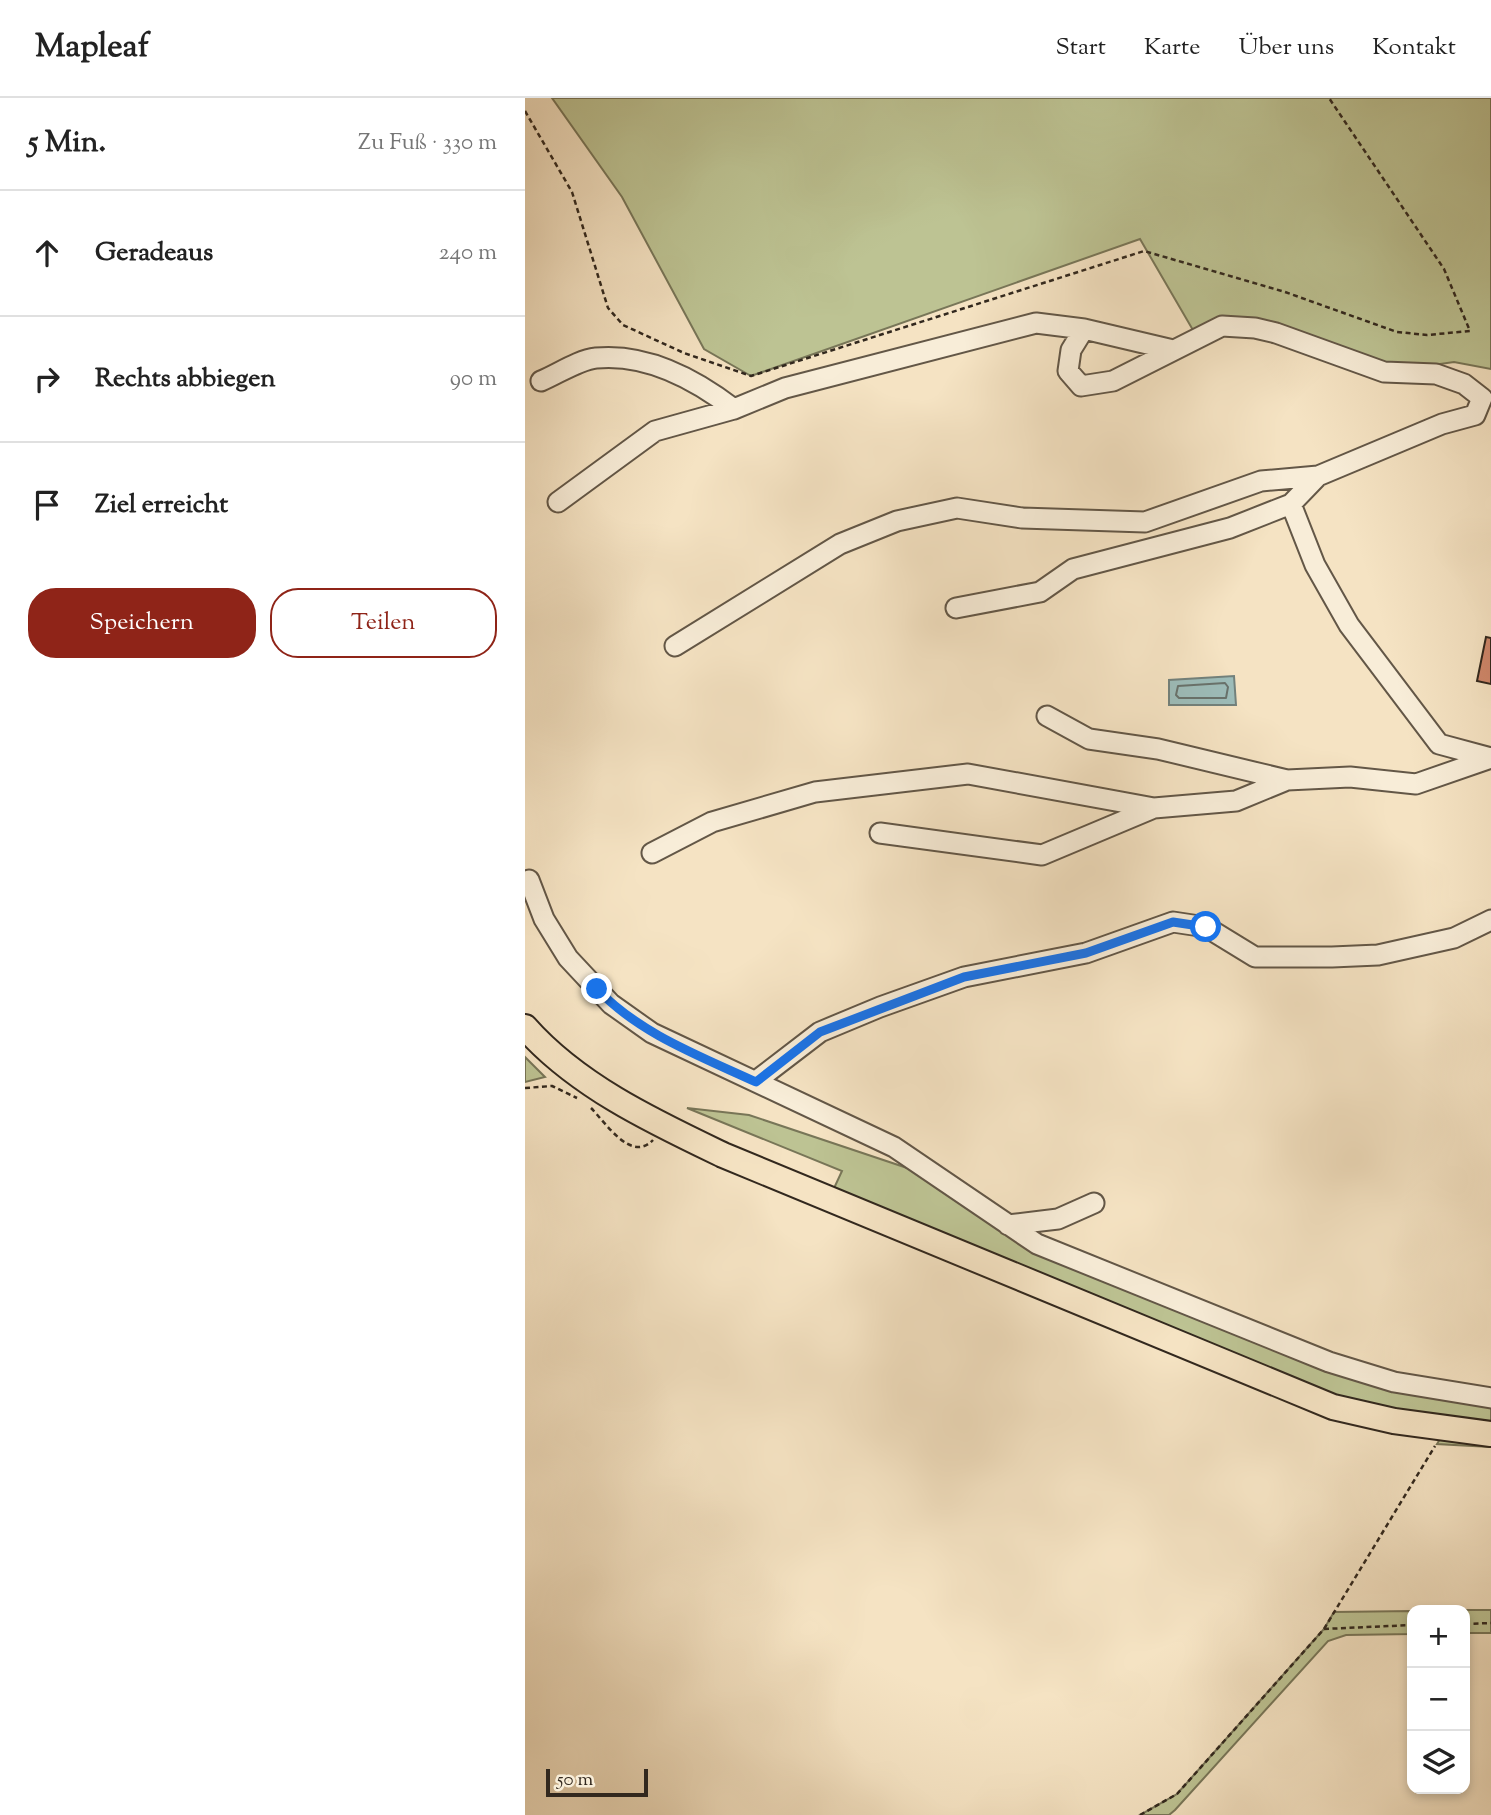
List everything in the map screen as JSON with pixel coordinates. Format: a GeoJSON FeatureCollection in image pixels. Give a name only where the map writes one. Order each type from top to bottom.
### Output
{"type":"FeatureCollection","features":[{"type":"Feature","properties":{"kind":"main road"},"geometry":{"type":"LineString","coordinates":[[525,1027],[582,1076],[640,1115],[723,1156],[1333,1407],[1394,1421],[1491,1434]]}},
{"type":"Feature","properties":{"kind":"lane"},"geometry":{"type":"LineString","coordinates":[[558,502],[656,430],[734,409],[785,388],[1036,323],[1084,329],[1173,350]]}},
{"type":"Feature","properties":{"kind":"lane"},"geometry":{"type":"LineString","coordinates":[[675,646],[840,544],[897,521],[957,508],[1022,518],[1145,522],[1261,481],[1318,476],[1443,424],[1475,415],[1482,398],[1464,384],[1436,374],[1384,372],[1255,328],[1222,326],[1113,382],[1081,386],[1068,371],[1071,350],[1084,329]]}},
{"type":"Feature","properties":{"kind":"lane"},"geometry":{"type":"LineString","coordinates":[[541,380],[593,358],[635,358],[700,383],[734,409]]}},
{"type":"Feature","properties":{"kind":"lane"},"geometry":{"type":"LineString","coordinates":[[956,608],[1040,592],[1073,569],[1230,528],[1291,504],[1318,476]]}},
{"type":"Feature","properties":{"kind":"lane"},"geometry":{"type":"LineString","coordinates":[[1291,504],[1315,565],[1349,625],[1439,744],[1491,758]]}},
{"type":"Feature","properties":{"kind":"lane"},"geometry":{"type":"LineString","coordinates":[[1048,716],[1089,738],[1158,749],[1287,780],[1350,777],[1416,784],[1491,758]]}},
{"type":"Feature","properties":{"kind":"lane"},"geometry":{"type":"LineString","coordinates":[[652,853],[712,822],[815,792],[968,774],[1154,808],[1236,801],[1287,780]]}},
{"type":"Feature","properties":{"kind":"lane"},"geometry":{"type":"LineString","coordinates":[[880,833],[1042,855],[1154,808]]}},
{"type":"Feature","properties":{"kind":"lane"},"geometry":{"type":"LineString","coordinates":[[529,880],[544,919],[568,958],[611,1004],[652,1034],[894,1147],[1037,1244],[1329,1362],[1394,1382],[1491,1398]]}},
{"type":"Feature","properties":{"kind":"lane"},"geometry":{"type":"LineString","coordinates":[[756,1082],[820,1032],[880,1007],[964,977],[1086,953],[1173,922],[1206,927],[1255,957],[1332,957],[1378,955],[1454,938],[1491,920]]}},
{"type":"Feature","properties":{"kind":"lane"},"geometry":{"type":"LineString","coordinates":[[1008,1225],[1058,1219],[1094,1203]]}},
{"type":"Feature","properties":{"kind":"path"},"geometry":{"type":"LineString","coordinates":[[525,111],[572,192],[608,308],[623,325],[684,353],[751,376],[1144,251],[1285,292],[1397,332],[1427,335],[1470,331],[1444,269],[1329,98]]}},
{"type":"Feature","properties":{"kind":"path"},"geometry":{"type":"LineString","coordinates":[[525,1088],[552,1086],[586,1103],[628,1146],[650,1144],[665,1127]]}},
{"type":"Feature","properties":{"kind":"path"},"geometry":{"type":"LineString","coordinates":[[1140,1815],[1177,1794],[1324,1629],[1446,1429]]}},
{"type":"Feature","properties":{"kind":"path"},"geometry":{"type":"LineString","coordinates":[[1470,1624],[1491,1623]]}},
{"type":"Feature","properties":{"kind":"path"},"geometry":{"type":"LineString","coordinates":[[1324,1629],[1407,1625]]}},
{"type":"Feature","properties":{"kind":"green space"},"geometry":{"type":"Polygon","coordinates":[[[552,98],[1491,98],[1491,369],[1454,362],[1384,372],[1276,333],[1197,337],[1140,239],[751,376],[704,349],[622,197],[552,98]]]}},
{"type":"Feature","properties":{"kind":"green space"},"geometry":{"type":"Polygon","coordinates":[[[525,1057],[545,1077],[525,1082],[525,1057]]]}},
{"type":"Feature","properties":{"kind":"green space"},"geometry":{"type":"Polygon","coordinates":[[[687,1108],[749,1115],[943,1180],[1008,1225],[1329,1362],[1491,1398],[1491,1447],[1437,1444],[1446,1429],[1394,1421],[829,1199],[842,1171],[687,1108]]]}},
{"type":"Feature","properties":{"kind":"green space"},"geometry":{"type":"Polygon","coordinates":[[[1470,1610],[1491,1610],[1491,1633],[1470,1633],[1470,1610]]]}},
{"type":"Feature","properties":{"kind":"green space"},"geometry":{"type":"Polygon","coordinates":[[[1407,1611],[1407,1634],[1346,1635],[1328,1641],[1175,1810],[1169,1815],[1140,1815],[1177,1794],[1324,1629],[1334,1612],[1407,1611]]]}},
{"type":"Feature","properties":{"kind":"water"},"geometry":{"type":"Polygon","coordinates":[[[1234,676],[1236,705],[1169,705],[1169,680],[1234,676]]]}},
{"type":"Feature","properties":{"kind":"building"},"geometry":{"type":"Polygon","coordinates":[[[1486,637],[1491,638],[1491,684],[1477,681],[1486,637]]]}},
{"type":"Feature","properties":{"kind":"route"},"geometry":{"type":"LineString","coordinates":[[597,989],[611,1004],[652,1034],[756,1082],[820,1032],[964,977],[1086,953],[1173,922],[1206,927]]}}]}
